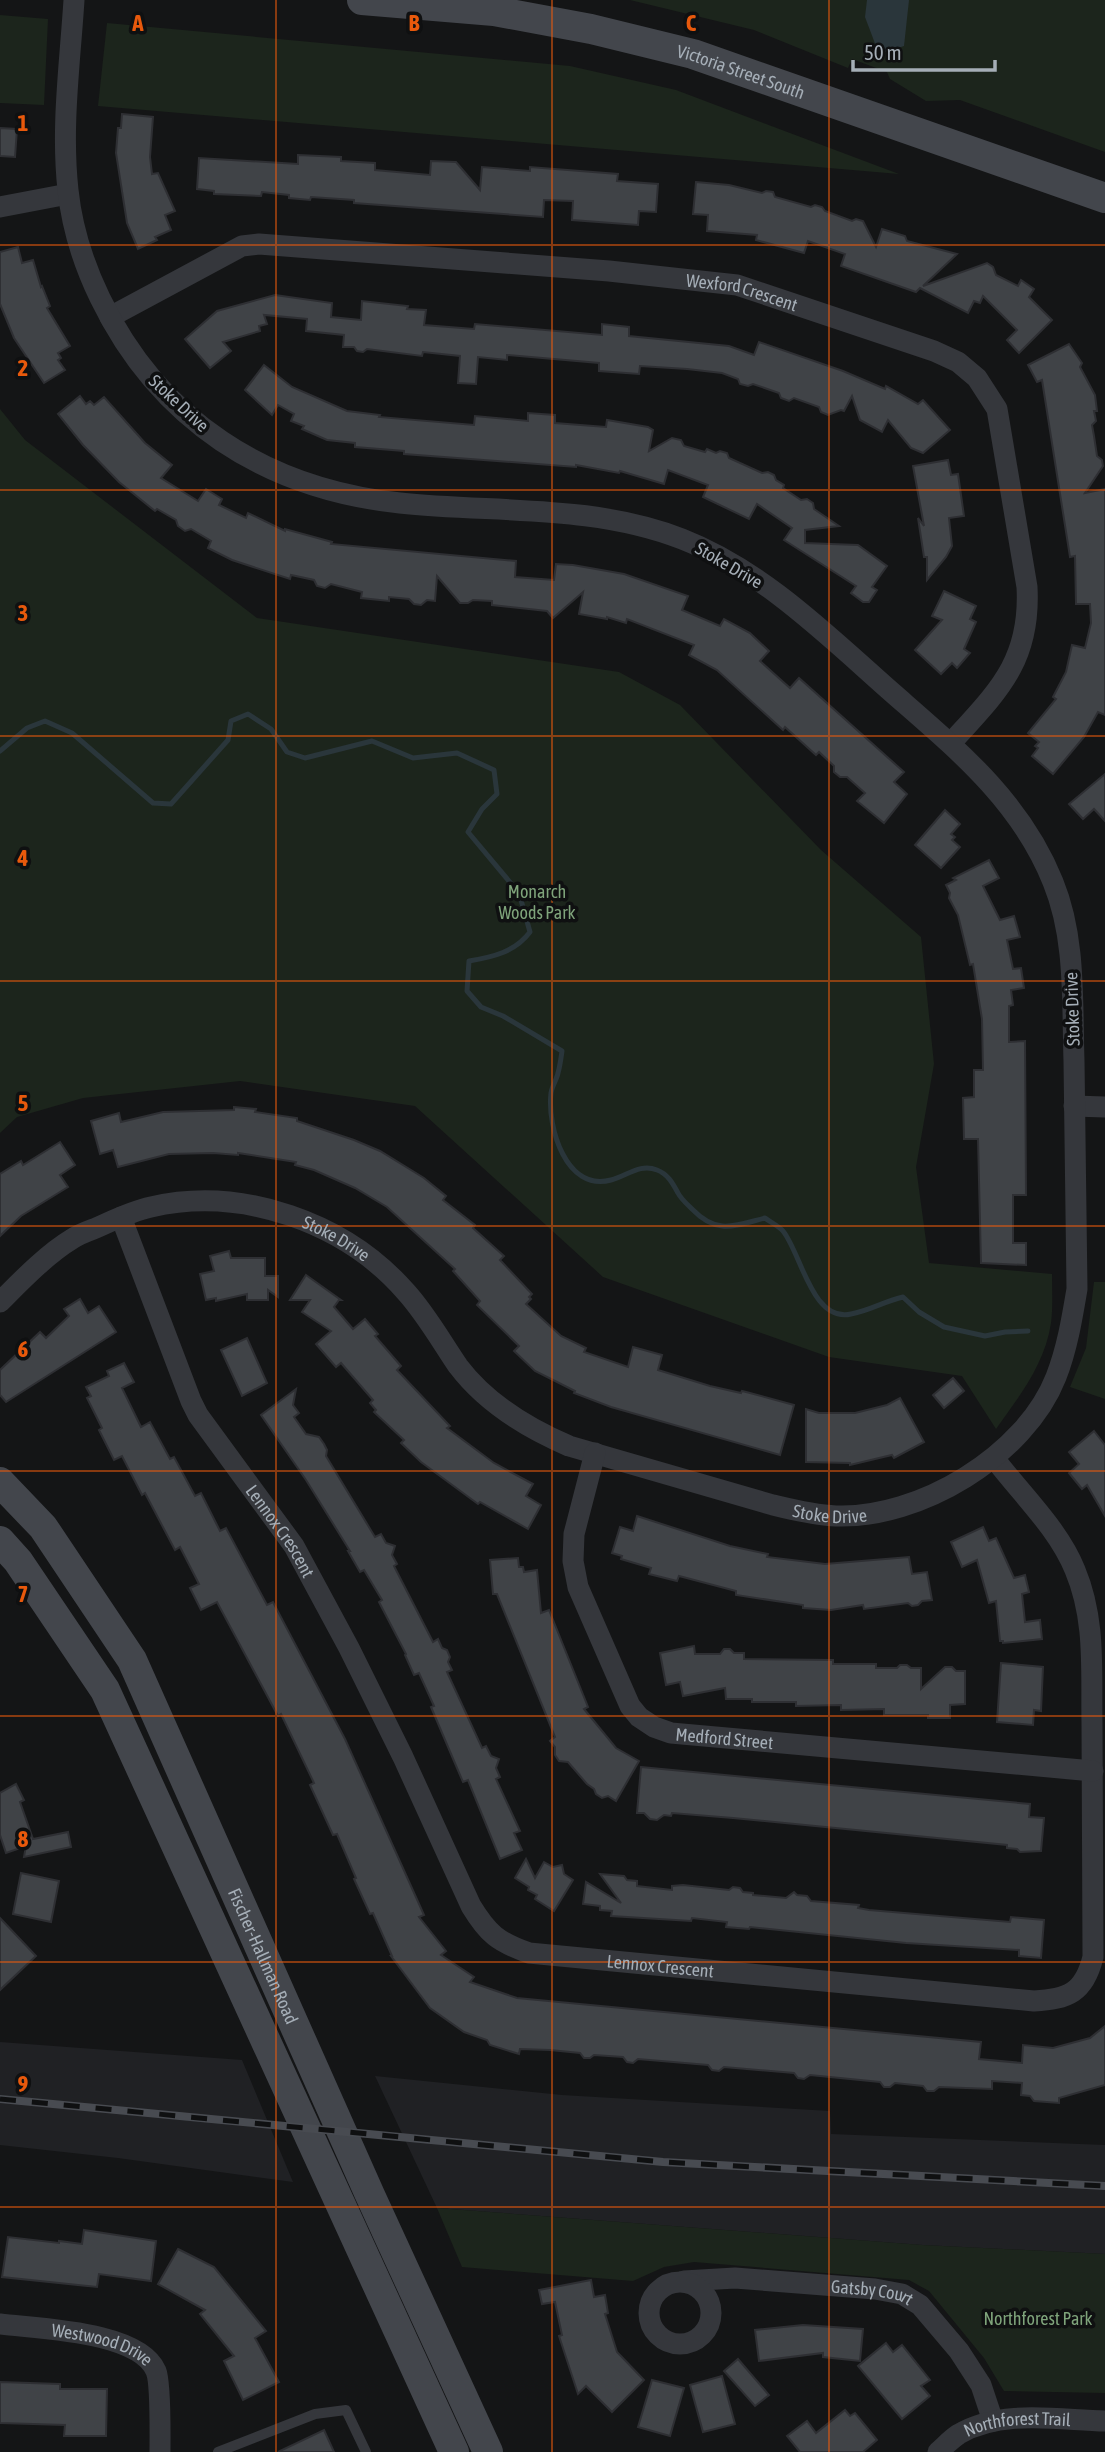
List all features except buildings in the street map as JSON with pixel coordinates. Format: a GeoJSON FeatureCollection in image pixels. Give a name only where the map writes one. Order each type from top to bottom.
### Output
{"type":"FeatureCollection","features":[{"type":"Feature","properties":{"kind":"main road","name":"Victoria Street South"},"geometry":{"type":"LineString","coordinates":[[362,0],[494,11],[591,29],[693,54],[1105,198]]}},
{"type":"Feature","properties":{"kind":"main road","name":"Fischer-Hallman Road"},"geometry":{"type":"LineString","coordinates":[[0,1482],[43,1527],[132,1660],[370,2195],[488,2452]]}},
{"type":"Feature","properties":{"kind":"main road","name":"Fischer-Hallman Road"},"geometry":{"type":"LineString","coordinates":[[0,1541],[18,1561],[105,1690],[454,2452]]}},
{"type":"Feature","properties":{"kind":"street","name":"Stoke Drive"},"geometry":{"type":"LineString","coordinates":[[0,1302],[72,1239],[121,1217],[151,1207],[204,1200],[264,1207],[313,1224],[355,1247],[407,1292],[460,1368],[483,1393],[545,1436],[569,1446],[773,1505],[804,1513],[838,1516],[878,1513],[911,1504],[956,1484],[994,1458],[1039,1408],[1055,1379],[1070,1331],[1077,1289],[1072,983],[1066,923],[1053,882],[1026,829],[998,790],[951,743],[796,608],[757,579],[682,539],[603,518],[395,503],[331,490],[288,477],[243,455],[194,422],[160,389],[128,350],[84,265],[68,194],[65,141],[75,0]]}},
{"type":"Feature","properties":{"kind":"street"},"geometry":{"type":"LineString","coordinates":[[0,207],[68,194]]}},
{"type":"Feature","properties":{"kind":"street","name":"Wexford Crescent"},"geometry":{"type":"LineString","coordinates":[[110,317],[235,249],[259,244],[634,273],[737,285],[921,346],[958,362],[977,378],[997,409],[1027,587],[1028,613],[1024,635],[1007,677],[951,743]]}},
{"type":"Feature","properties":{"kind":"street"},"geometry":{"type":"LineString","coordinates":[[1074,1106],[1105,1107]]}},
{"type":"Feature","properties":{"kind":"street","name":"Lennox Crescent"},"geometry":{"type":"LineString","coordinates":[[121,1217],[198,1415],[294,1546],[349,1648],[471,1906],[485,1929],[504,1945],[528,1953],[1034,2001],[1060,1999],[1076,1990],[1088,1975],[1093,1957],[1093,1771],[1091,1632],[1088,1606],[1074,1567],[1049,1526],[994,1458]]}},
{"type":"Feature","properties":{"kind":"street","name":"Medford Street"},"geometry":{"type":"LineString","coordinates":[[595,1453],[573,1534],[573,1561],[578,1587],[622,1690],[639,1717],[654,1727],[671,1733],[1093,1771]]}},
{"type":"Feature","properties":{"kind":"street","name":"Gatsby Court"},"geometry":{"type":"LineString","coordinates":[[684,2281],[735,2278],[874,2289],[902,2294],[920,2305],[960,2351],[981,2385],[993,2420]]}},
{"type":"Feature","properties":{"kind":"street","name":"Westwood Drive"},"geometry":{"type":"LineString","coordinates":[[0,2324],[105,2338],[132,2347],[150,2360],[158,2373],[160,2452]]}},
{"type":"Feature","properties":{"kind":"street","name":"Northforest Trail"},"geometry":{"type":"LineString","coordinates":[[938,2452],[958,2434],[993,2420],[1016,2418],[1105,2421]]}},
{"type":"Feature","properties":{"kind":"lane"},"geometry":{"type":"LineString","coordinates":[[218,2452],[315,2414],[346,2410],[366,2452]]}},
{"type":"Feature","properties":{"kind":"shaded area"},"geometry":{"type":"Polygon","coordinates":[[[867,0],[909,0],[904,46],[879,54],[865,17],[867,0]]]}},
{"type":"Feature","properties":{"kind":"shaded area"},"geometry":{"type":"Polygon","coordinates":[[[0,2042],[242,2060],[293,2182],[0,2145],[0,2042]]]}},
{"type":"Feature","properties":{"kind":"shaded area"},"geometry":{"type":"Polygon","coordinates":[[[375,2076],[562,2095],[830,2111],[831,2134],[1105,2145],[1105,2254],[922,2245],[437,2208],[375,2076]]]}},
{"type":"Feature","properties":{"kind":"green space"},"geometry":{"type":"Polygon","coordinates":[[[630,0],[1105,0],[1105,152],[960,100],[926,101],[890,79],[887,72],[852,59],[848,68],[754,30],[630,0]]]}},
{"type":"Feature","properties":{"kind":"green space"},"geometry":{"type":"Polygon","coordinates":[[[0,15],[48,19],[44,105],[0,103],[0,15]]]}},
{"type":"Feature","properties":{"kind":"green space"},"geometry":{"type":"Polygon","coordinates":[[[107,23],[570,66],[676,90],[899,174],[98,106],[107,23]]]}},
{"type":"Feature","properties":{"kind":"green space","name":"Monarch Woods Park"},"geometry":{"type":"Polygon","coordinates":[[[0,409],[25,440],[257,618],[619,672],[680,705],[821,850],[921,937],[934,1064],[916,1167],[929,1263],[1052,1274],[1051,1323],[1043,1352],[1030,1379],[996,1429],[962,1376],[829,1357],[603,1277],[415,1106],[240,1081],[83,1098],[17,1117],[0,1133],[0,409]]]}},
{"type":"Feature","properties":{"kind":"green space"},"geometry":{"type":"Polygon","coordinates":[[[1094,1282],[1105,1282],[1105,1399],[1070,1387],[1086,1348],[1094,1282]]]}},
{"type":"Feature","properties":{"kind":"green space","name":"Northforest Park"},"geometry":{"type":"Polygon","coordinates":[[[437,2208],[922,2245],[1105,2254],[1105,2393],[1004,2391],[984,2358],[929,2291],[909,2280],[694,2262],[664,2267],[633,2281],[462,2267],[437,2208]]]}},
{"type":"Feature","properties":{"kind":"waterway"},"geometry":{"type":"LineString","coordinates":[[0,751],[27,728],[45,721],[72,733],[153,803],[171,804],[228,740],[231,721],[248,714],[271,729],[287,752],[305,758],[372,741],[413,758],[457,753],[494,770],[497,794],[482,809],[468,832],[519,893],[530,932],[510,949],[469,961],[467,991],[481,1007],[503,1016],[562,1051],[551,1093],[552,1123],[556,1139],[571,1167],[582,1176],[595,1181],[611,1180],[639,1169],[651,1168],[667,1177],[692,1209],[710,1222],[735,1226],[765,1218],[783,1231],[817,1297],[826,1308],[838,1314],[858,1313],[903,1297],[919,1312],[944,1327],[985,1336],[1028,1331]]}},
{"type":"Feature","properties":{"kind":"railway"},"geometry":{"type":"LineString","coordinates":[[0,2099],[663,2162],[1105,2186]]}}]}
